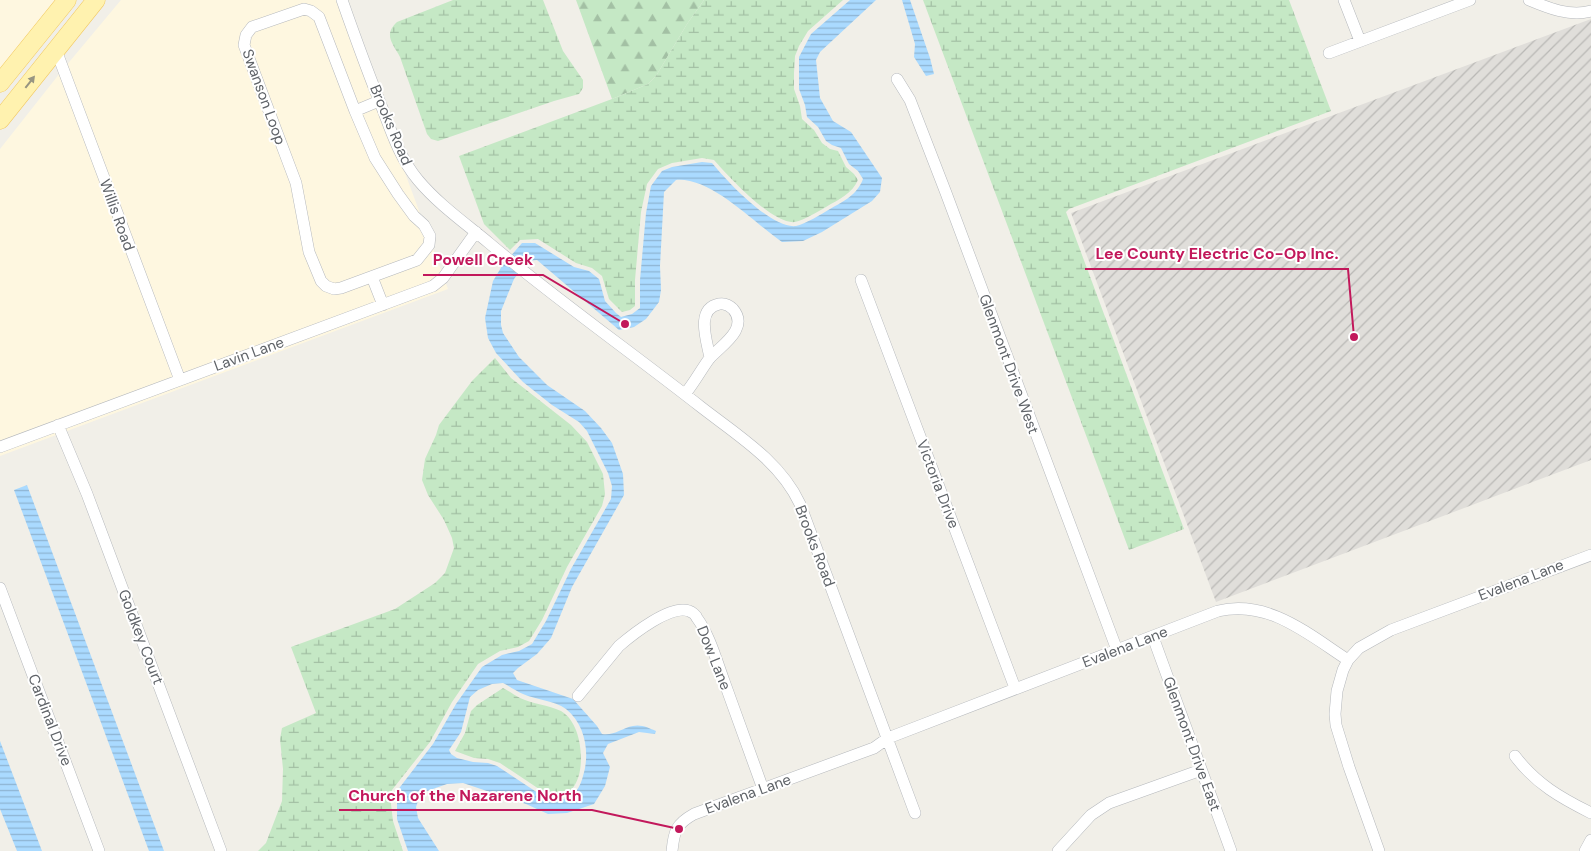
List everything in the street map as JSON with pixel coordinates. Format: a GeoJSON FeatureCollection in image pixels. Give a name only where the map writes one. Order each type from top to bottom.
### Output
{"type":"FeatureCollection","features":[{"type":"Feature","properties":{"kind":"main road"},"geometry":{"type":"LineString","coordinates":[[0,120],[96,0]]}},
{"type":"Feature","properties":{"kind":"main road"},"geometry":{"type":"LineString","coordinates":[[56,50],[54,30],[64,4]]}},
{"type":"Feature","properties":{"kind":"main road"},"geometry":{"type":"LineString","coordinates":[[0,84],[64,4]]}},
{"type":"Feature","properties":{"kind":"street","name":"Brooks Road"},"geometry":{"type":"LineString","coordinates":[[342,0],[396,145],[409,169],[426,190],[526,273],[750,446],[776,468],[790,485],[800,504],[915,813]]}},
{"type":"Feature","properties":{"kind":"street"},"geometry":{"type":"LineString","coordinates":[[1344,0],[1360,41]]}},
{"type":"Feature","properties":{"kind":"street"},"geometry":{"type":"LineString","coordinates":[[1329,53],[1470,0]]}},
{"type":"Feature","properties":{"kind":"street"},"geometry":{"type":"LineString","coordinates":[[1529,0],[1561,12],[1579,13],[1591,11]]}},
{"type":"Feature","properties":{"kind":"street","name":"Swanson Loop"},"geometry":{"type":"LineString","coordinates":[[304,9],[316,13],[324,27],[355,111],[372,152],[386,178],[414,216],[424,225],[430,236],[429,245],[417,260],[334,289],[326,286],[321,280],[309,252],[296,183],[244,46],[249,30],[304,9]]}},
{"type":"Feature","properties":{"kind":"street","name":"Willis Road"},"geometry":{"type":"LineString","coordinates":[[56,50],[180,380]]}},
{"type":"Feature","properties":{"kind":"street","name":"Glenmont Drive West"},"geometry":{"type":"LineString","coordinates":[[897,80],[910,100],[944,188],[1117,650]]}},
{"type":"Feature","properties":{"kind":"street"},"geometry":{"type":"LineString","coordinates":[[355,111],[380,101]]}},
{"type":"Feature","properties":{"kind":"street","name":"Lavin Lane"},"geometry":{"type":"LineString","coordinates":[[0,447],[433,286],[443,278],[476,232]]}},
{"type":"Feature","properties":{"kind":"street"},"geometry":{"type":"LineString","coordinates":[[372,276],[383,305]]}},
{"type":"Feature","properties":{"kind":"street","name":"Victoria Drive"},"geometry":{"type":"LineString","coordinates":[[861,280],[1015,688]]}},
{"type":"Feature","properties":{"kind":"street"},"geometry":{"type":"LineString","coordinates":[[685,394],[710,358]]}},
{"type":"Feature","properties":{"kind":"street","name":"Goldkey Court"},"geometry":{"type":"LineString","coordinates":[[58,425],[90,503],[221,851]]}},
{"type":"Feature","properties":{"kind":"street","name":"Evalena Lane"},"geometry":{"type":"LineString","coordinates":[[672,851],[676,828],[682,821],[694,814],[874,748],[888,738],[1218,612],[1238,608],[1275,615],[1348,660],[1359,648],[1391,630],[1591,555]]}},
{"type":"Feature","properties":{"kind":"street","name":"Cardinal Drive"},"geometry":{"type":"LineString","coordinates":[[0,588],[99,851]]}},
{"type":"Feature","properties":{"kind":"street","name":"Dow Lane"},"geometry":{"type":"LineString","coordinates":[[578,696],[619,646],[627,639],[666,614],[676,610],[688,610],[696,616],[712,650],[763,789]]}},
{"type":"Feature","properties":{"kind":"street","name":"Glenmont Drive East"},"geometry":{"type":"LineString","coordinates":[[1153,637],[1231,851]]}},
{"type":"Feature","properties":{"kind":"street"},"geometry":{"type":"LineString","coordinates":[[1348,660],[1337,691],[1336,725],[1346,760],[1379,851]]}},
{"type":"Feature","properties":{"kind":"street"},"geometry":{"type":"LineString","coordinates":[[1515,756],[1532,777],[1591,813]]}},
{"type":"Feature","properties":{"kind":"street"},"geometry":{"type":"LineString","coordinates":[[1058,851],[1091,815],[1109,803],[1201,770]]}},
{"type":"Feature","properties":{"kind":"street"},"geometry":{"type":"LineString","coordinates":[[1585,851],[1591,840]]}},
{"type":"Feature","properties":{"kind":"shaded area"},"geometry":{"type":"Polygon","coordinates":[[[0,0],[59,0],[0,73],[0,0]]]}},
{"type":"Feature","properties":{"kind":"shaded area"},"geometry":{"type":"Polygon","coordinates":[[[121,0],[341,0],[448,289],[0,456],[0,149],[121,0]]]}},
{"type":"Feature","properties":{"kind":"shaded area"},"geometry":{"type":"Polygon","coordinates":[[[1591,19],[1591,460],[1216,602],[1071,213],[1591,19]]]}},
{"type":"Feature","properties":{"kind":"green space"},"geometry":{"type":"Polygon","coordinates":[[[453,0],[543,0],[563,51],[583,80],[583,88],[579,94],[438,141],[431,139],[427,134],[400,57],[392,44],[390,35],[397,22],[453,0]]]}},
{"type":"Feature","properties":{"kind":"green space"},"geometry":{"type":"Polygon","coordinates":[[[576,0],[704,0],[687,24],[656,76],[648,84],[612,99],[576,0]]]}},
{"type":"Feature","properties":{"kind":"green space"},"geometry":{"type":"Polygon","coordinates":[[[704,0],[843,0],[808,31],[799,46],[795,56],[794,89],[802,119],[814,130],[822,143],[830,149],[838,151],[846,167],[858,180],[845,196],[795,222],[786,221],[763,208],[714,160],[702,158],[672,163],[658,169],[647,184],[641,212],[635,280],[635,306],[630,310],[622,312],[609,299],[602,276],[592,268],[576,263],[538,239],[520,240],[510,250],[484,224],[459,156],[648,84],[656,76],[687,24],[704,0]]]}},
{"type":"Feature","properties":{"kind":"green space"},"geometry":{"type":"Polygon","coordinates":[[[923,0],[1289,0],[1331,111],[1069,209],[1066,212],[1184,529],[1129,550],[923,0]]]}},
{"type":"Feature","properties":{"kind":"green space"},"geometry":{"type":"Polygon","coordinates":[[[495,358],[511,378],[571,425],[587,442],[603,474],[605,494],[602,506],[567,567],[542,620],[529,641],[518,647],[500,651],[478,664],[452,702],[430,742],[392,790],[393,821],[403,851],[258,851],[266,843],[282,801],[283,769],[280,739],[282,728],[316,713],[291,647],[395,609],[435,583],[445,573],[454,548],[444,520],[428,495],[422,480],[425,459],[439,425],[472,381],[495,358]]]}},
{"type":"Feature","properties":{"kind":"green space"},"geometry":{"type":"Polygon","coordinates":[[[503,688],[525,700],[561,711],[573,723],[581,749],[581,759],[579,775],[570,791],[551,797],[500,763],[488,759],[474,758],[455,751],[465,733],[471,711],[503,688]]]}},
{"type":"Feature","properties":{"kind":"water"},"geometry":{"type":"Polygon","coordinates":[[[850,0],[876,0],[820,52],[816,60],[820,98],[833,121],[851,132],[882,178],[880,192],[872,201],[822,232],[803,241],[782,242],[717,193],[689,181],[676,180],[664,192],[660,266],[661,290],[659,302],[646,319],[634,327],[619,330],[537,260],[528,261],[514,279],[501,311],[503,333],[519,357],[547,385],[585,411],[612,443],[623,474],[624,495],[572,587],[551,638],[537,654],[513,673],[517,680],[573,699],[602,734],[610,734],[629,727],[639,726],[656,731],[655,734],[639,732],[608,744],[603,753],[610,767],[605,786],[594,804],[567,813],[548,814],[526,804],[463,783],[447,784],[427,791],[419,798],[416,807],[418,818],[439,851],[408,851],[397,819],[397,791],[433,744],[456,704],[482,667],[502,655],[519,651],[532,644],[546,621],[571,569],[611,499],[612,486],[608,473],[587,431],[579,422],[552,405],[523,382],[496,353],[488,338],[485,318],[493,281],[502,266],[522,243],[535,243],[574,267],[589,271],[599,279],[605,301],[616,313],[621,317],[632,314],[640,308],[640,280],[646,213],[651,186],[662,171],[672,167],[702,162],[712,163],[750,202],[774,220],[786,225],[796,226],[804,223],[850,197],[863,179],[858,171],[849,164],[841,148],[826,141],[818,127],[807,117],[799,89],[799,57],[811,34],[850,0]],[[503,683],[492,684],[478,690],[470,697],[461,732],[449,750],[451,754],[457,758],[497,766],[550,801],[567,798],[578,788],[585,767],[585,740],[578,723],[561,706],[520,693],[503,683]]]}},
{"type":"Feature","properties":{"kind":"water"},"geometry":{"type":"Polygon","coordinates":[[[902,0],[910,0],[934,74],[926,76],[914,57],[915,44],[902,0]]]}},
{"type":"Feature","properties":{"kind":"water"},"geometry":{"type":"Polygon","coordinates":[[[27,485],[164,851],[149,851],[14,490],[27,485]]]}},
{"type":"Feature","properties":{"kind":"water"},"geometry":{"type":"Polygon","coordinates":[[[0,741],[42,851],[17,851],[0,809],[0,741]]]}},
{"type":"Feature","properties":{"kind":"place","name":"Powell Creek"},"geometry":{"type":"Point","coordinates":[625,324]}},
{"type":"Feature","properties":{"kind":"place","name":"Lee County Electric Co-Op Inc."},"geometry":{"type":"Point","coordinates":[1354,337]}},
{"type":"Feature","properties":{"kind":"place","name":"Church of the Nazarene North"},"geometry":{"type":"Point","coordinates":[679,829]}}]}
